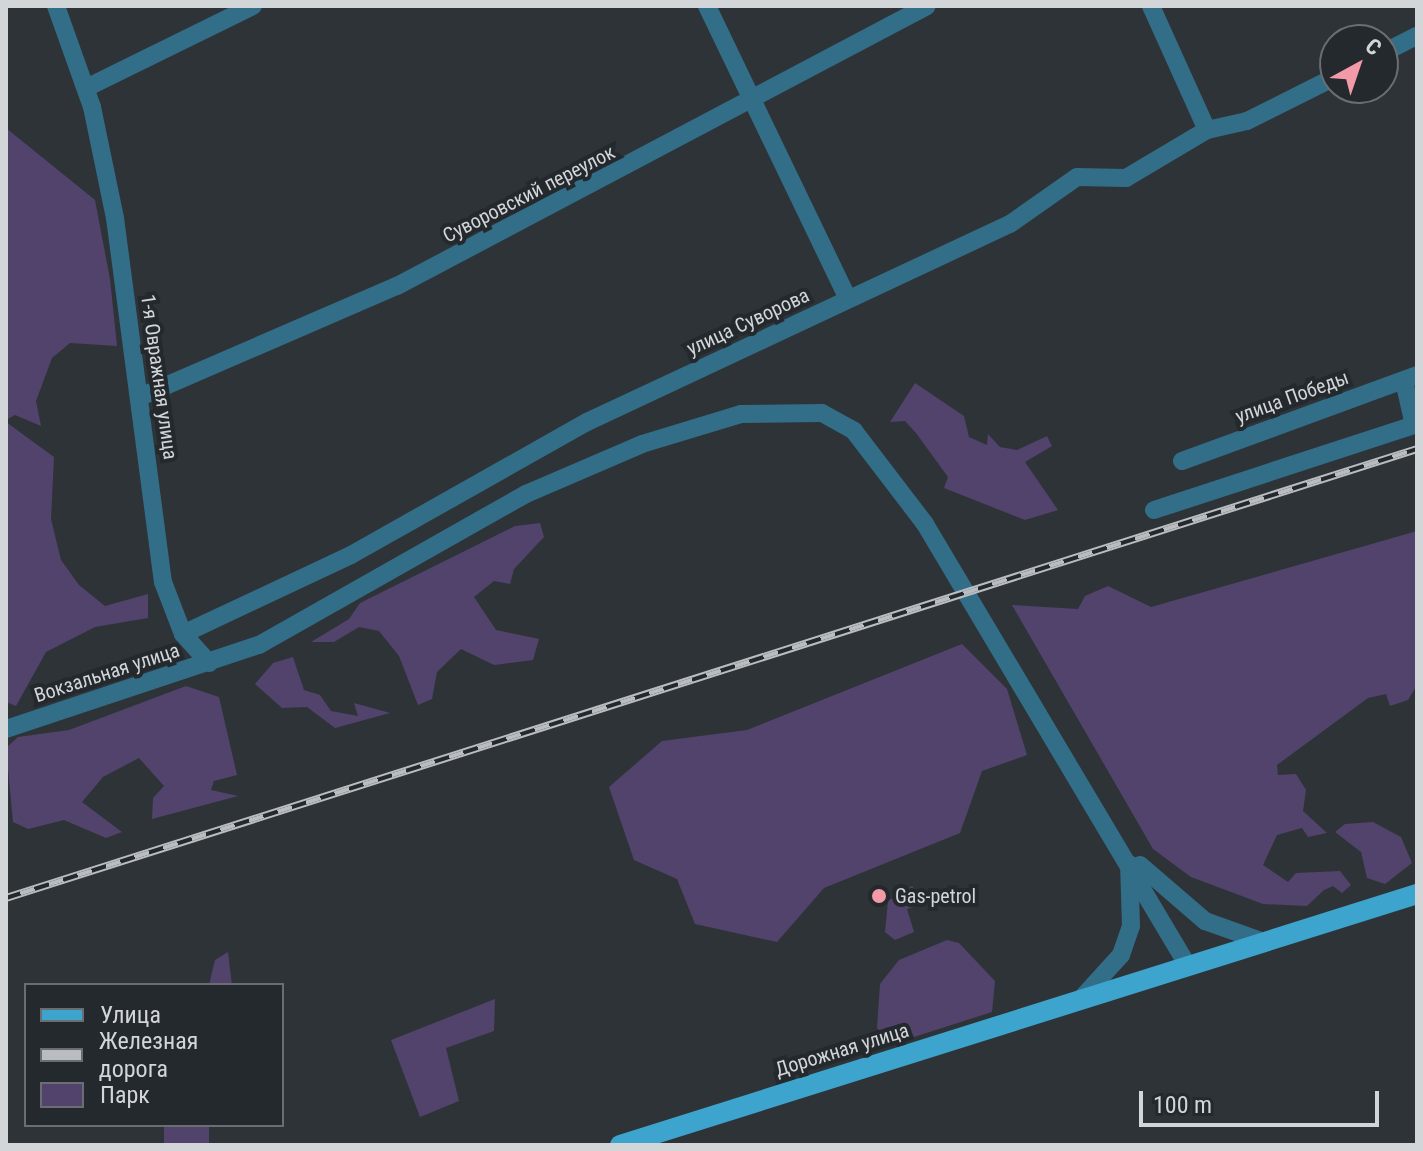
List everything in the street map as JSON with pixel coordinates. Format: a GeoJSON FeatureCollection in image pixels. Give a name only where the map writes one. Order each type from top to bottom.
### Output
{"type":"FeatureCollection","features":[{"type":"Feature","properties":{"kind":"main road","name":"Дорожная улица"},"geometry":{"type":"LineString","coordinates":[[620,1145],[1417,894]]}},
{"type":"Feature","properties":{"kind":"street","name":"1-я Овражная улица"},"geometry":{"type":"LineString","coordinates":[[56,6],[86,88],[115,218],[163,582],[183,634],[215,660]]}},
{"type":"Feature","properties":{"kind":"street"},"geometry":{"type":"LineString","coordinates":[[86,88],[253,6]]}},
{"type":"Feature","properties":{"kind":"street"},"geometry":{"type":"LineString","coordinates":[[707,6],[754,97],[848,299]]}},
{"type":"Feature","properties":{"kind":"street","name":"Суворовский переулок"},"geometry":{"type":"LineString","coordinates":[[140,397],[397,286],[927,6]]}},
{"type":"Feature","properties":{"kind":"street"},"geometry":{"type":"LineString","coordinates":[[1151,6],[1207,130]]}},
{"type":"Feature","properties":{"kind":"street"},"geometry":{"type":"LineString","coordinates":[[1399,45],[1417,36]]}},
{"type":"Feature","properties":{"kind":"street","name":"улица Суворова"},"geometry":{"type":"LineString","coordinates":[[183,634],[351,555],[587,422],[1010,224],[1077,177],[1126,178],[1207,130],[1247,121],[1319,85]]}},
{"type":"Feature","properties":{"kind":"street"},"geometry":{"type":"LineString","coordinates":[[1154,510],[1416,425],[1410,378]]}},
{"type":"Feature","properties":{"kind":"street","name":"улица Победы"},"geometry":{"type":"LineString","coordinates":[[1182,461],[1410,378]]}},
{"type":"Feature","properties":{"kind":"street","name":"Вокзальная улица"},"geometry":{"type":"LineString","coordinates":[[6,729],[259,645],[526,494],[642,444],[741,414],[822,413],[854,431],[925,524],[1127,853]]}},
{"type":"Feature","properties":{"kind":"street"},"geometry":{"type":"LineString","coordinates":[[1127,853],[1205,921],[1264,942]]}},
{"type":"Feature","properties":{"kind":"street"},"geometry":{"type":"LineString","coordinates":[[1127,853],[1188,966]]}},
{"type":"Feature","properties":{"kind":"street"},"geometry":{"type":"LineString","coordinates":[[1079,1001],[1121,955],[1131,926],[1127,853]]}},
{"type":"Feature","properties":{"kind":"green space"},"geometry":{"type":"Polygon","coordinates":[[[6,128],[95,200],[110,279],[117,346],[70,343],[52,358],[36,401],[41,426],[15,415],[6,420],[6,128]]]}},
{"type":"Feature","properties":{"kind":"green space"},"geometry":{"type":"Polygon","coordinates":[[[915,383],[964,416],[969,437],[987,445],[988,434],[1000,447],[1017,450],[1047,436],[1052,446],[1025,462],[1058,510],[1025,520],[944,488],[948,477],[916,433],[905,421],[890,422],[915,383]]]}},
{"type":"Feature","properties":{"kind":"green space"},"geometry":{"type":"Polygon","coordinates":[[[6,422],[54,457],[51,519],[61,560],[79,585],[105,606],[148,594],[148,618],[95,627],[46,652],[16,706],[6,702],[6,422]]]}},
{"type":"Feature","properties":{"kind":"green space"},"geometry":{"type":"Polygon","coordinates":[[[540,523],[544,537],[514,569],[510,584],[494,581],[474,597],[496,630],[539,639],[533,660],[494,665],[461,649],[437,672],[432,699],[418,705],[399,656],[379,631],[359,627],[334,642],[311,642],[349,619],[360,603],[515,526],[540,523]]]}},
{"type":"Feature","properties":{"kind":"green space"},"geometry":{"type":"Polygon","coordinates":[[[1417,531],[1417,685],[1408,700],[1390,706],[1386,694],[1368,698],[1277,765],[1278,775],[1296,774],[1306,790],[1303,811],[1327,833],[1308,837],[1302,828],[1277,835],[1263,865],[1288,882],[1296,873],[1340,871],[1351,885],[1342,893],[1333,886],[1324,890],[1307,906],[1263,904],[1191,877],[1153,849],[1012,605],[1078,609],[1085,596],[1108,586],[1151,607],[1417,531]]]}},
{"type":"Feature","properties":{"kind":"green space"},"geometry":{"type":"Polygon","coordinates":[[[962,644],[1007,689],[1027,755],[982,771],[960,833],[824,888],[777,942],[695,924],[677,879],[634,860],[609,787],[662,741],[747,730],[962,644]]]}},
{"type":"Feature","properties":{"kind":"green space"},"geometry":{"type":"Polygon","coordinates":[[[293,657],[304,690],[320,695],[331,711],[358,716],[354,703],[390,713],[335,728],[307,707],[282,708],[255,684],[273,663],[293,657]]]}},
{"type":"Feature","properties":{"kind":"green space"},"geometry":{"type":"Polygon","coordinates":[[[186,686],[219,697],[237,775],[214,781],[211,790],[238,796],[152,819],[153,798],[164,786],[139,758],[103,777],[82,802],[122,832],[106,838],[64,820],[28,829],[13,822],[6,748],[18,737],[69,730],[186,686]]]}},
{"type":"Feature","properties":{"kind":"green space"},"geometry":{"type":"Polygon","coordinates":[[[1373,822],[1401,837],[1412,863],[1385,884],[1367,878],[1361,852],[1335,832],[1345,824],[1373,822]]]}},
{"type":"Feature","properties":{"kind":"green space"},"geometry":{"type":"Polygon","coordinates":[[[912,886],[925,903],[907,909],[914,932],[895,940],[885,932],[888,901],[912,886]]]}},
{"type":"Feature","properties":{"kind":"green space"},"geometry":{"type":"Polygon","coordinates":[[[947,940],[959,943],[995,981],[992,1012],[892,1044],[877,1028],[880,984],[899,960],[947,940]]]}},
{"type":"Feature","properties":{"kind":"green space"},"geometry":{"type":"Polygon","coordinates":[[[228,952],[232,983],[209,983],[215,960],[228,952]]]}},
{"type":"Feature","properties":{"kind":"green space"},"geometry":{"type":"Polygon","coordinates":[[[495,999],[494,1031],[446,1048],[459,1101],[420,1117],[391,1040],[495,999]]]}},
{"type":"Feature","properties":{"kind":"green space"},"geometry":{"type":"Polygon","coordinates":[[[164,1127],[209,1127],[209,1145],[164,1145],[164,1127]]]}},
{"type":"Feature","properties":{"kind":"railway"},"geometry":{"type":"LineString","coordinates":[[6,898],[1417,449]]}},
{"type":"Feature","properties":{"kind":"place","name":"Gas-petrol"},"geometry":{"type":"Point","coordinates":[879,896]}}]}
